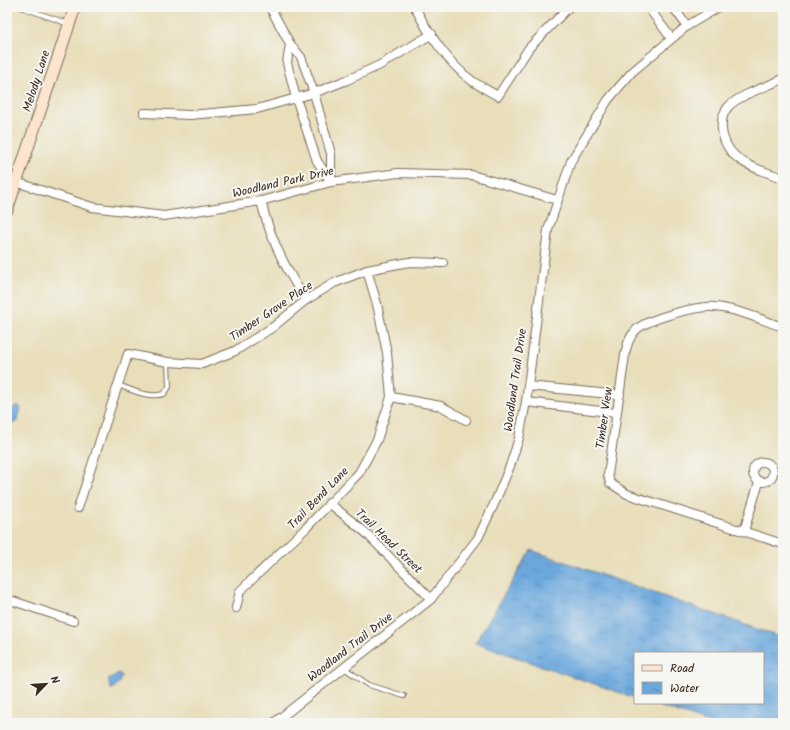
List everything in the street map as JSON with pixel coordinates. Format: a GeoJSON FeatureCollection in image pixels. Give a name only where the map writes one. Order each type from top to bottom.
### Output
{"type":"FeatureCollection","features":[{"type":"Feature","properties":{"kind":"street","name":"Melody Lane"},"geometry":{"type":"LineString","coordinates":[[7,210],[75,7]]}},
{"type":"Feature","properties":{"kind":"street"},"geometry":{"type":"LineString","coordinates":[[270,7],[290,44],[301,57],[314,93],[331,154],[331,182]]}},
{"type":"Feature","properties":{"kind":"street"},"geometry":{"type":"LineString","coordinates":[[415,7],[442,52],[471,81],[498,96],[529,48],[569,7]]}},
{"type":"Feature","properties":{"kind":"street"},"geometry":{"type":"LineString","coordinates":[[648,7],[671,38]]}},
{"type":"Feature","properties":{"kind":"street"},"geometry":{"type":"LineString","coordinates":[[673,7],[687,26]]}},
{"type":"Feature","properties":{"kind":"street","name":"Woodland Trail Drive"},"geometry":{"type":"LineString","coordinates":[[274,723],[431,598],[478,538],[496,502],[519,438],[526,402],[545,249],[557,200],[570,161],[608,100],[632,72],[687,26],[719,7]]}},
{"type":"Feature","properties":{"kind":"street"},"geometry":{"type":"LineString","coordinates":[[144,113],[190,115],[257,109],[314,93],[380,65],[432,34]]}},
{"type":"Feature","properties":{"kind":"street"},"geometry":{"type":"LineString","coordinates":[[290,44],[287,63],[296,98],[317,162],[331,182]]}},
{"type":"Feature","properties":{"kind":"street"},"geometry":{"type":"LineString","coordinates":[[783,79],[740,98],[728,107],[721,120],[722,132],[727,146],[737,159],[748,166],[783,178]]}},
{"type":"Feature","properties":{"kind":"street","name":"Woodland Park Drive"},"geometry":{"type":"LineString","coordinates":[[16,182],[92,207],[164,216],[262,201],[331,182],[398,173],[472,175],[557,200]]}},
{"type":"Feature","properties":{"kind":"street"},"geometry":{"type":"LineString","coordinates":[[262,201],[266,222],[277,251],[287,272],[306,300]]}},
{"type":"Feature","properties":{"kind":"street","name":"Timber Grove Place"},"geometry":{"type":"LineString","coordinates":[[78,508],[128,354],[168,362],[202,364],[235,351],[273,327],[306,300],[334,283],[367,270],[409,262],[443,263]]}},
{"type":"Feature","properties":{"kind":"street","name":"Trail Bend Lane"},"geometry":{"type":"LineString","coordinates":[[236,608],[240,591],[359,473],[377,440],[391,397],[384,338],[367,270]]}},
{"type":"Feature","properties":{"kind":"street","name":"Timber View"},"geometry":{"type":"LineString","coordinates":[[783,328],[714,307],[669,315],[648,322],[636,330],[628,339],[608,476],[610,483],[627,494],[783,544]]}},
{"type":"Feature","properties":{"kind":"street"},"geometry":{"type":"LineString","coordinates":[[528,386],[620,395]]}},
{"type":"Feature","properties":{"kind":"street"},"geometry":{"type":"LineString","coordinates":[[391,397],[441,406],[466,420]]}},
{"type":"Feature","properties":{"kind":"street"},"geometry":{"type":"LineString","coordinates":[[526,402],[617,413]]}},
{"type":"Feature","properties":{"kind":"street"},"geometry":{"type":"LineString","coordinates":[[744,531],[759,482]]}},
{"type":"Feature","properties":{"kind":"street","name":"Trail Head Street"},"geometry":{"type":"LineString","coordinates":[[329,503],[364,532],[431,598]]}},
{"type":"Feature","properties":{"kind":"street"},"geometry":{"type":"LineString","coordinates":[[7,599],[73,621]]}},
{"type":"Feature","properties":{"kind":"lane"},"geometry":{"type":"LineString","coordinates":[[21,7],[69,24]]}},
{"type":"Feature","properties":{"kind":"lane"},"geometry":{"type":"LineString","coordinates":[[118,386],[154,396],[164,394],[169,387],[168,362]]}},
{"type":"Feature","properties":{"kind":"lane"},"geometry":{"type":"LineString","coordinates":[[344,668],[369,684],[404,696]]}},
{"type":"Feature","properties":{"kind":"water"},"geometry":{"type":"Polygon","coordinates":[[[18,405],[21,408],[17,422],[12,423],[9,416],[14,407],[18,405]]]}},
{"type":"Feature","properties":{"kind":"water"},"geometry":{"type":"Polygon","coordinates":[[[531,550],[783,638],[783,723],[709,723],[653,704],[764,704],[764,652],[634,652],[634,698],[475,643],[531,550]]]}},
{"type":"Feature","properties":{"kind":"water"},"geometry":{"type":"Polygon","coordinates":[[[118,673],[121,675],[120,681],[117,686],[111,689],[108,680],[118,673]]]}}]}
